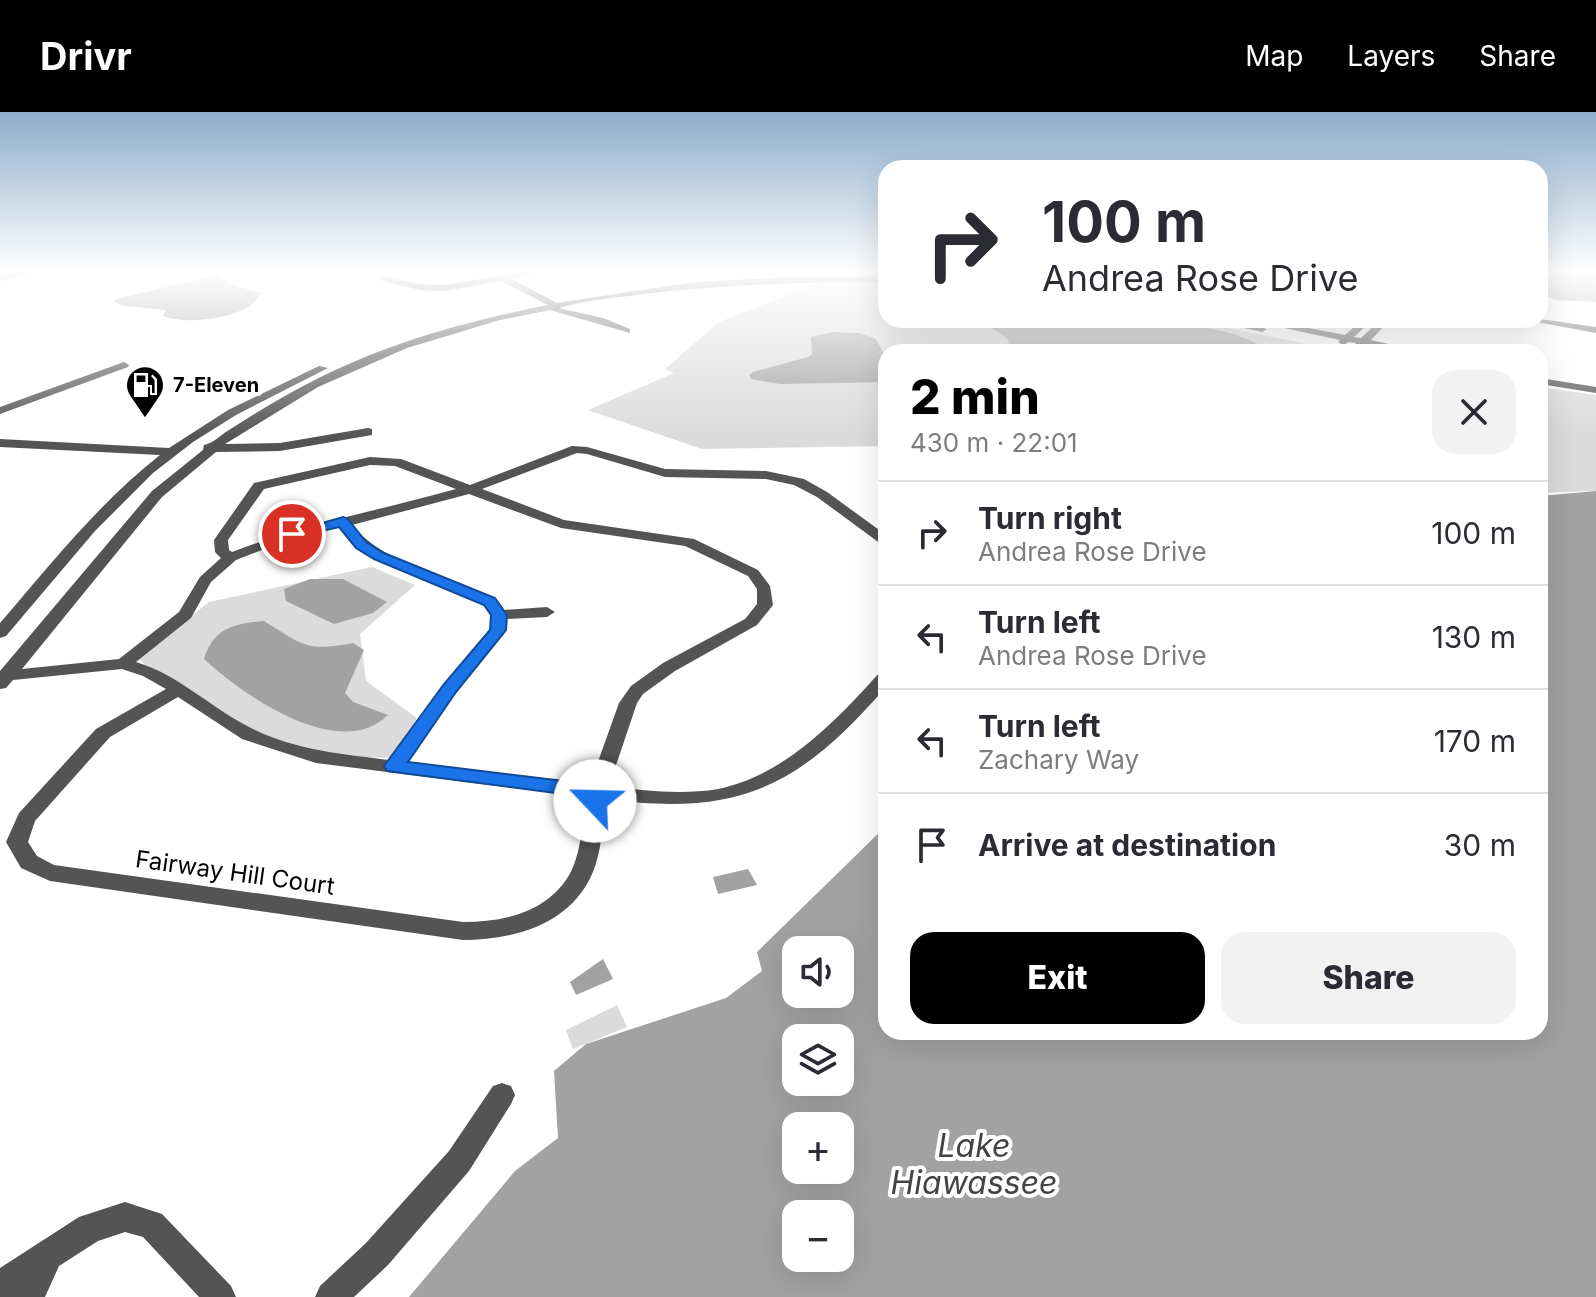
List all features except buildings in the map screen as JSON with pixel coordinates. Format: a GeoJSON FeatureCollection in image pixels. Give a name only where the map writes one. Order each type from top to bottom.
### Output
{"type":"FeatureCollection","features":[{"type":"Feature","properties":{"kind":"street"},"geometry":{"type":"LineString","coordinates":[[0,633],[99,519],[178,448],[252,402],[316,371],[444,326]]}},
{"type":"Feature","properties":{"kind":"street"},"geometry":{"type":"LineString","coordinates":[[5,673],[157,494],[209,448],[309,388],[417,342],[473,326]]}},
{"type":"Feature","properties":{"kind":"street"},"geometry":{"type":"LineString","coordinates":[[612,326],[627,331]]}},
{"type":"Feature","properties":{"kind":"street"},"geometry":{"type":"LineString","coordinates":[[1572,326],[1596,330]]}},
{"type":"Feature","properties":{"kind":"street"},"geometry":{"type":"LineString","coordinates":[[1263,328],[1343,341]]}},
{"type":"Feature","properties":{"kind":"street"},"geometry":{"type":"LineString","coordinates":[[1287,328],[1356,344]]}},
{"type":"Feature","properties":{"kind":"street"},"geometry":{"type":"LineString","coordinates":[[1343,341],[1358,328]]}},
{"type":"Feature","properties":{"kind":"street"},"geometry":{"type":"LineString","coordinates":[[1361,344],[1374,328]]}},
{"type":"Feature","properties":{"kind":"street"},"geometry":{"type":"LineString","coordinates":[[0,411],[124,365]]}},
{"type":"Feature","properties":{"kind":"street"},"geometry":{"type":"LineString","coordinates":[[309,388],[319,378],[316,371]]}},
{"type":"Feature","properties":{"kind":"street"},"geometry":{"type":"LineString","coordinates":[[1548,374],[1596,381]]}},
{"type":"Feature","properties":{"kind":"street"},"geometry":{"type":"LineString","coordinates":[[1548,382],[1596,390]]}},
{"type":"Feature","properties":{"kind":"street"},"geometry":{"type":"LineString","coordinates":[[0,443],[178,448],[280,447],[368,432]]}},
{"type":"Feature","properties":{"kind":"street"},"geometry":{"type":"LineString","coordinates":[[0,434],[178,448]]}},
{"type":"Feature","properties":{"kind":"street"},"geometry":{"type":"LineString","coordinates":[[123,664],[185,615],[205,580],[231,557],[292,534],[394,511],[471,489],[576,449],[592,450],[663,472],[756,475],[797,481],[813,489],[857,524],[878,536]]}},
{"type":"Feature","properties":{"kind":"street"},"geometry":{"type":"LineString","coordinates":[[231,557],[222,552],[221,540],[253,491],[278,479],[386,461],[471,489],[520,511],[561,524],[689,542],[753,573],[765,589],[765,605],[751,622],[669,667],[637,690],[622,715],[597,791]]}},
{"type":"Feature","properties":{"kind":"street"},"geometry":{"type":"LineString","coordinates":[[343,522],[361,545],[370,551],[489,601],[499,615],[498,630],[450,688],[394,766]]}},
{"type":"Feature","properties":{"kind":"street"},"geometry":{"type":"LineString","coordinates":[[499,615],[547,612]]}},
{"type":"Feature","properties":{"kind":"street"},"geometry":{"type":"LineString","coordinates":[[5,673],[123,664],[142,668],[240,730],[274,745],[316,757],[597,791],[686,798],[720,795],[756,783],[798,757],[852,716],[878,685]]}},
{"type":"Feature","properties":{"kind":"street","name":"Fairway Hill Court"},"geometry":{"type":"LineString","coordinates":[[178,690],[103,733],[26,818],[17,842],[29,862],[50,873],[463,931],[498,931],[545,914],[578,881],[588,853],[597,791]]}},
{"type":"Feature","properties":{"kind":"street"},"geometry":{"type":"LineString","coordinates":[[331,1297],[377,1254],[459,1161],[502,1095]]}},
{"type":"Feature","properties":{"kind":"street"},"geometry":{"type":"LineString","coordinates":[[0,1286],[90,1228],[125,1217],[152,1224],[220,1297]]}},
{"type":"Feature","properties":{"kind":"street"},"geometry":{"type":"LineString","coordinates":[[29,1297],[47,1258]]}},
{"type":"Feature","properties":{"kind":"shaded area"},"geometry":{"type":"Polygon","coordinates":[[[714,326],[1228,328],[1307,344],[878,344],[878,446],[702,449],[588,410],[674,373],[665,369],[714,326]]]}},
{"type":"Feature","properties":{"kind":"shaded area"},"geometry":{"type":"Polygon","coordinates":[[[1548,388],[1596,395],[1596,491],[1548,493],[1548,388]]]}},
{"type":"Feature","properties":{"kind":"shaded area"},"geometry":{"type":"Polygon","coordinates":[[[372,567],[415,585],[360,634],[366,681],[417,718],[391,758],[309,755],[230,724],[159,671],[179,700],[138,658],[209,602],[372,567]]]}},
{"type":"Feature","properties":{"kind":"shaded area"},"geometry":{"type":"Polygon","coordinates":[[[617,1005],[627,1027],[573,1049],[566,1030],[617,1005]]]}},
{"type":"Feature","properties":{"kind":"water"},"geometry":{"type":"Polygon","coordinates":[[[1203,328],[1247,339],[1254,344],[1009,344],[1008,339],[993,329],[1203,328]]]}},
{"type":"Feature","properties":{"kind":"water"},"geometry":{"type":"Polygon","coordinates":[[[833,332],[859,333],[876,339],[878,382],[780,384],[751,379],[749,375],[753,372],[808,357],[812,354],[811,337],[833,332]]]}},
{"type":"Feature","properties":{"kind":"water","name":"Lake Hiawassee"},"geometry":{"type":"Polygon","coordinates":[[[1596,491],[1596,1297],[409,1297],[515,1171],[558,1138],[554,1071],[586,1044],[726,998],[762,971],[757,952],[878,834],[878,1040],[1548,1040],[1548,495],[1596,491]]]}},
{"type":"Feature","properties":{"kind":"water"},"geometry":{"type":"Polygon","coordinates":[[[310,579],[343,579],[387,602],[373,613],[334,624],[286,601],[284,589],[310,579]]]}},
{"type":"Feature","properties":{"kind":"water"},"geometry":{"type":"Polygon","coordinates":[[[264,621],[306,644],[325,647],[353,643],[364,650],[345,693],[353,702],[388,715],[368,728],[344,732],[319,728],[266,705],[204,659],[214,640],[227,629],[264,621]]]}},
{"type":"Feature","properties":{"kind":"water"},"geometry":{"type":"Polygon","coordinates":[[[748,869],[757,885],[718,894],[713,877],[748,869]]]}},
{"type":"Feature","properties":{"kind":"water"},"geometry":{"type":"Polygon","coordinates":[[[603,959],[613,979],[576,995],[570,982],[603,959]]]}},
{"type":"Feature","properties":{"kind":"place","name":"7-Eleven"},"geometry":{"type":"Point","coordinates":[145,419]}},
{"type":"Feature","properties":{"kind":"route"},"geometry":{"type":"LineString","coordinates":[[292,534],[343,522],[361,545],[379,556],[489,601],[499,615],[498,630],[450,688],[394,766],[597,791],[595,801]]}}]}
